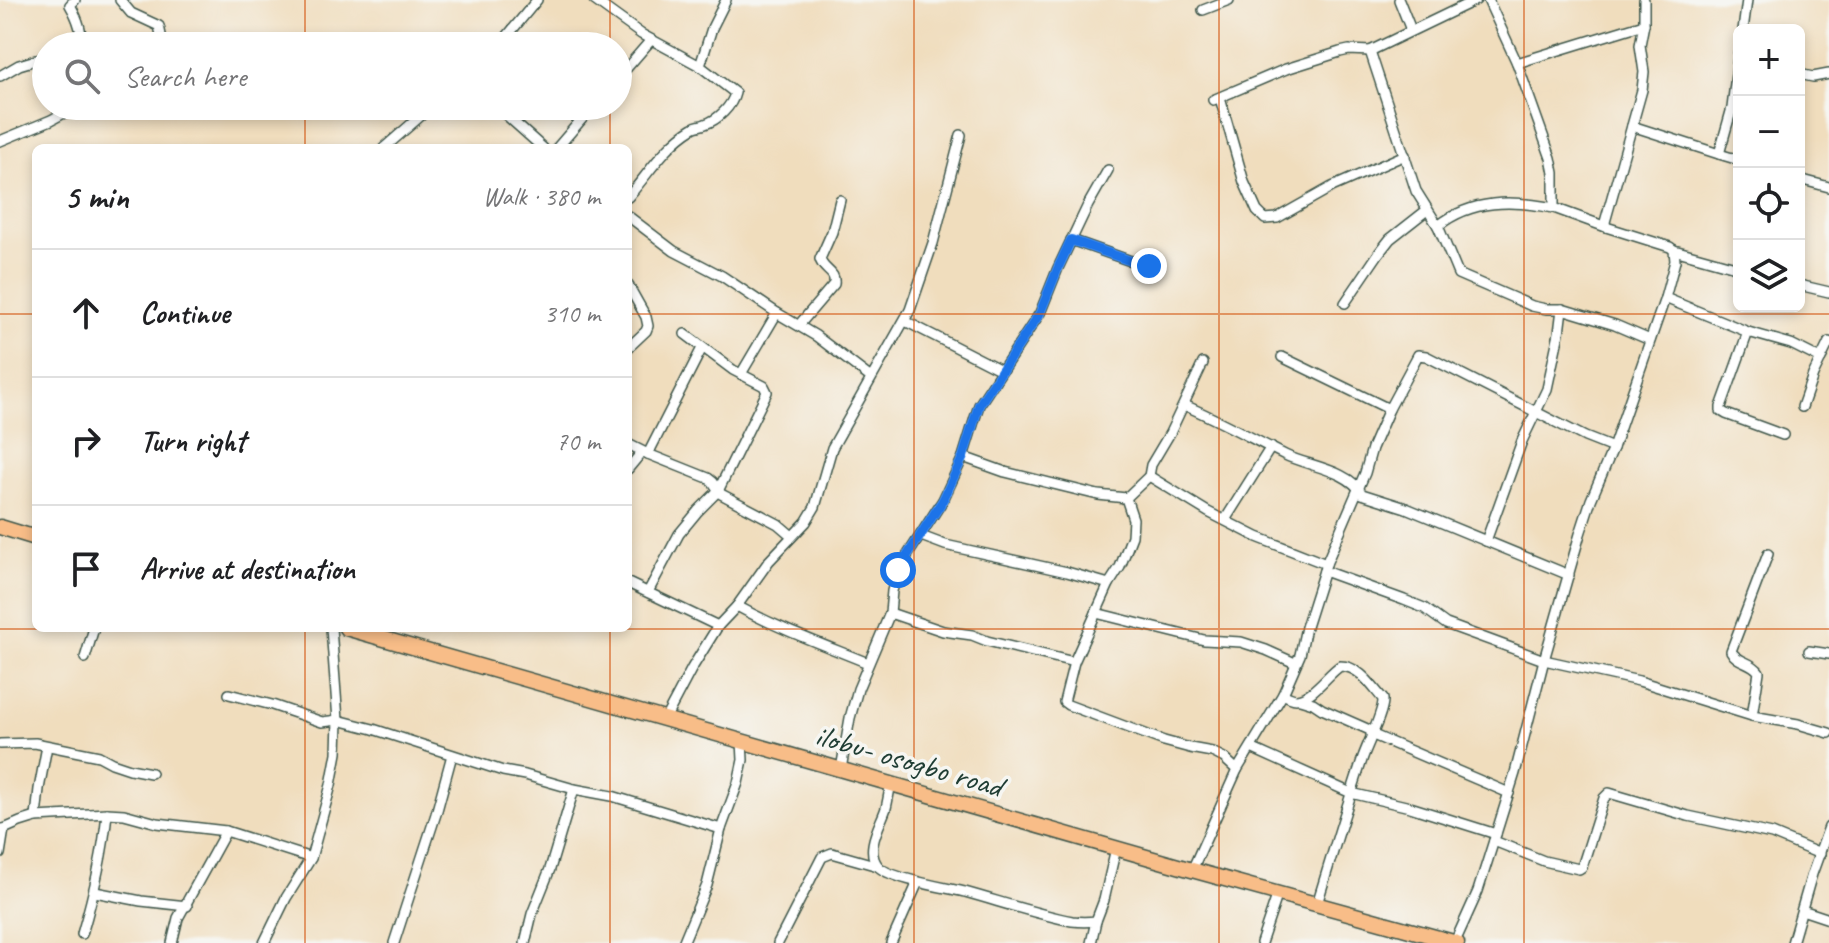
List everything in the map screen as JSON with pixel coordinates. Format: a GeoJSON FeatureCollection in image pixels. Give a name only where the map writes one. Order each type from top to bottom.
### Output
{"type":"FeatureCollection","features":[{"type":"Feature","properties":{"kind":"main road"},"geometry":{"type":"LineString","coordinates":[[0,527],[32,537]]}},
{"type":"Feature","properties":{"kind":"main road","name":"ilobu- osogbo road"},"geometry":{"type":"LineString","coordinates":[[360,632],[1456,943]]}},
{"type":"Feature","properties":{"kind":"street"},"geometry":{"type":"LineString","coordinates":[[75,0],[70,5],[81,32]]}},
{"type":"Feature","properties":{"kind":"street"},"geometry":{"type":"LineString","coordinates":[[120,0],[131,13],[159,26],[160,32]]}},
{"type":"Feature","properties":{"kind":"street"},"geometry":{"type":"LineString","coordinates":[[511,32],[537,0]]}},
{"type":"Feature","properties":{"kind":"street"},"geometry":{"type":"LineString","coordinates":[[594,0],[607,4],[651,40],[700,66],[735,93],[734,101],[721,115],[705,125],[697,125],[671,145],[632,192]]}},
{"type":"Feature","properties":{"kind":"street"},"geometry":{"type":"LineString","coordinates":[[700,66],[712,28],[726,0]]}},
{"type":"Feature","properties":{"kind":"street"},"geometry":{"type":"LineString","coordinates":[[1203,10],[1229,0]]}},
{"type":"Feature","properties":{"kind":"street"},"geometry":{"type":"LineString","coordinates":[[1399,0],[1411,30]]}},
{"type":"Feature","properties":{"kind":"street"},"geometry":{"type":"LineString","coordinates":[[1405,155],[1342,182],[1277,218],[1265,219],[1259,215],[1247,190],[1217,99],[1286,69],[1340,52],[1370,51],[1476,0]]}},
{"type":"Feature","properties":{"kind":"street"},"geometry":{"type":"LineString","coordinates":[[1488,0],[1517,63],[1551,158],[1554,208]]}},
{"type":"Feature","properties":{"kind":"street"},"geometry":{"type":"LineString","coordinates":[[1606,227],[1605,217],[1642,90],[1644,72],[1640,45],[1644,0]]}},
{"type":"Feature","properties":{"kind":"street"},"geometry":{"type":"LineString","coordinates":[[1744,24],[1747,0]]}},
{"type":"Feature","properties":{"kind":"street"},"geometry":{"type":"LineString","coordinates":[[1517,63],[1644,24]]}},
{"type":"Feature","properties":{"kind":"street"},"geometry":{"type":"LineString","coordinates":[[632,62],[651,40]]}},
{"type":"Feature","properties":{"kind":"street"},"geometry":{"type":"LineString","coordinates":[[1370,51],[1416,191],[1438,226],[1458,274],[1532,306],[1562,309],[1615,325],[1650,340]]}},
{"type":"Feature","properties":{"kind":"street"},"geometry":{"type":"LineString","coordinates":[[0,76],[32,61]]}},
{"type":"Feature","properties":{"kind":"street"},"geometry":{"type":"LineString","coordinates":[[1805,75],[1829,74]]}},
{"type":"Feature","properties":{"kind":"street"},"geometry":{"type":"LineString","coordinates":[[1719,154],[1733,96]]}},
{"type":"Feature","properties":{"kind":"street"},"geometry":{"type":"LineString","coordinates":[[0,141],[51,120]]}},
{"type":"Feature","properties":{"kind":"street"},"geometry":{"type":"LineString","coordinates":[[389,144],[416,120]]}},
{"type":"Feature","properties":{"kind":"street"},"geometry":{"type":"LineString","coordinates":[[512,120],[539,144]]}},
{"type":"Feature","properties":{"kind":"street"},"geometry":{"type":"LineString","coordinates":[[560,144],[581,120]]}},
{"type":"Feature","properties":{"kind":"street"},"geometry":{"type":"LineString","coordinates":[[1632,126],[1733,158]]}},
{"type":"Feature","properties":{"kind":"street"},"geometry":{"type":"LineString","coordinates":[[665,719],[718,626],[737,606],[769,561],[806,522],[815,507],[832,448],[905,321],[933,243],[961,135]]}},
{"type":"Feature","properties":{"kind":"street"},"geometry":{"type":"LineString","coordinates":[[841,769],[858,689],[890,613],[898,570],[943,500],[963,457],[979,405],[1040,313],[1071,240],[1108,170]]}},
{"type":"Feature","properties":{"kind":"street"},"geometry":{"type":"LineString","coordinates":[[1805,183],[1829,187]]}},
{"type":"Feature","properties":{"kind":"street"},"geometry":{"type":"LineString","coordinates":[[799,325],[834,284],[835,278],[824,268],[820,259],[832,232],[840,200]]}},
{"type":"Feature","properties":{"kind":"street"},"geometry":{"type":"LineString","coordinates":[[1438,226],[1460,212],[1489,203],[1524,202],[1554,208],[1674,250],[1733,266]]}},
{"type":"Feature","properties":{"kind":"street"},"geometry":{"type":"LineString","coordinates":[[1345,303],[1390,239],[1427,210]]}},
{"type":"Feature","properties":{"kind":"street"},"geometry":{"type":"LineString","coordinates":[[632,219],[674,251],[722,276],[816,336],[871,378]]}},
{"type":"Feature","properties":{"kind":"street"},"geometry":{"type":"LineString","coordinates":[[1071,240],[1149,266]]}},
{"type":"Feature","properties":{"kind":"street"},"geometry":{"type":"LineString","coordinates":[[1456,943],[1478,891],[1509,793],[1591,500],[1613,448],[1665,298],[1675,261],[1674,250]]}},
{"type":"Feature","properties":{"kind":"street"},"geometry":{"type":"LineString","coordinates":[[1805,286],[1829,292]]}},
{"type":"Feature","properties":{"kind":"street"},"geometry":{"type":"LineString","coordinates":[[632,292],[648,326],[632,344]]}},
{"type":"Feature","properties":{"kind":"street"},"geometry":{"type":"LineString","coordinates":[[1665,298],[1748,332],[1791,344],[1821,359]]}},
{"type":"Feature","properties":{"kind":"street"},"geometry":{"type":"LineString","coordinates":[[1486,541],[1522,441],[1547,389],[1562,309]]}},
{"type":"Feature","properties":{"kind":"street"},"geometry":{"type":"LineString","coordinates":[[741,374],[777,313]]}},
{"type":"Feature","properties":{"kind":"street"},"geometry":{"type":"LineString","coordinates":[[905,321],[1001,370]]}},
{"type":"Feature","properties":{"kind":"street"},"geometry":{"type":"LineString","coordinates":[[1748,332],[1721,411],[1783,435]]}},
{"type":"Feature","properties":{"kind":"street"},"geometry":{"type":"LineString","coordinates":[[648,592],[679,534],[718,491],[767,392],[764,386],[741,374],[685,334]]}},
{"type":"Feature","properties":{"kind":"street"},"geometry":{"type":"LineString","coordinates":[[1802,407],[1829,342]]}},
{"type":"Feature","properties":{"kind":"street"},"geometry":{"type":"LineString","coordinates":[[632,465],[645,453],[702,348]]}},
{"type":"Feature","properties":{"kind":"street"},"geometry":{"type":"LineString","coordinates":[[1192,870],[1237,770],[1283,694],[1300,655],[1325,568],[1389,409],[1416,357],[1421,354],[1585,437],[1613,448]]}},
{"type":"Feature","properties":{"kind":"street"},"geometry":{"type":"LineString","coordinates":[[1282,357],[1389,409]]}},
{"type":"Feature","properties":{"kind":"street"},"geometry":{"type":"LineString","coordinates":[[963,457],[1005,472],[1098,495],[1126,498],[1149,476],[1151,465],[1203,363]]}},
{"type":"Feature","properties":{"kind":"street"},"geometry":{"type":"LineString","coordinates":[[1184,405],[1287,457],[1330,471],[1358,487],[1362,494],[1406,508],[1569,575]]}},
{"type":"Feature","properties":{"kind":"street"},"geometry":{"type":"LineString","coordinates":[[632,446],[700,474],[713,482],[718,491],[778,524],[792,536]]}},
{"type":"Feature","properties":{"kind":"street"},"geometry":{"type":"LineString","coordinates":[[1225,520],[1271,447]]}},
{"type":"Feature","properties":{"kind":"street"},"geometry":{"type":"LineString","coordinates":[[1149,476],[1257,537],[1424,608],[1446,624],[1544,660],[1639,681],[1752,716],[1829,733]]}},
{"type":"Feature","properties":{"kind":"street"},"geometry":{"type":"LineString","coordinates":[[1126,498],[1133,519],[1132,536],[1074,662],[1065,704],[1129,729],[1212,752],[1237,770]]}},
{"type":"Feature","properties":{"kind":"street"},"geometry":{"type":"LineString","coordinates":[[921,536],[945,545],[1109,584]]}},
{"type":"Feature","properties":{"kind":"street"},"geometry":{"type":"LineString","coordinates":[[1752,716],[1759,672],[1751,664],[1736,659],[1731,651],[1768,554]]}},
{"type":"Feature","properties":{"kind":"street"},"geometry":{"type":"LineString","coordinates":[[632,585],[718,626]]}},
{"type":"Feature","properties":{"kind":"street"},"geometry":{"type":"LineString","coordinates":[[737,606],[766,622],[868,663]]}},
{"type":"Feature","properties":{"kind":"street"},"geometry":{"type":"LineString","coordinates":[[890,613],[943,631],[972,635],[1074,662]]}},
{"type":"Feature","properties":{"kind":"street"},"geometry":{"type":"LineString","coordinates":[[1096,613],[1204,640],[1241,642],[1295,663]]}},
{"type":"Feature","properties":{"kind":"street"},"geometry":{"type":"LineString","coordinates":[[85,658],[93,632]]}},
{"type":"Feature","properties":{"kind":"street"},"geometry":{"type":"LineString","coordinates":[[264,943],[286,898],[311,858],[333,775],[338,720],[331,632]]}},
{"type":"Feature","properties":{"kind":"street"},"geometry":{"type":"LineString","coordinates":[[1809,651],[1829,654]]}},
{"type":"Feature","properties":{"kind":"street"},"geometry":{"type":"LineString","coordinates":[[1300,699],[1340,666],[1350,666],[1357,671],[1383,699],[1317,904]]}},
{"type":"Feature","properties":{"kind":"street"},"geometry":{"type":"LineString","coordinates":[[229,694],[322,722],[338,720],[373,729],[503,771],[612,796],[721,829]]}},
{"type":"Feature","properties":{"kind":"street"},"geometry":{"type":"LineString","coordinates":[[1283,694],[1313,703],[1371,733],[1509,793]]}},
{"type":"Feature","properties":{"kind":"street"},"geometry":{"type":"LineString","coordinates":[[683,943],[707,885],[721,829],[738,783],[743,760],[742,741]]}},
{"type":"Feature","properties":{"kind":"street"},"geometry":{"type":"LineString","coordinates":[[0,744],[35,743],[99,756],[130,769],[151,773]]}},
{"type":"Feature","properties":{"kind":"street"},"geometry":{"type":"LineString","coordinates":[[36,817],[47,746]]}},
{"type":"Feature","properties":{"kind":"street"},"geometry":{"type":"LineString","coordinates":[[1251,748],[1351,793],[1410,807],[1495,838],[1544,861],[1579,869],[1604,798],[1609,793],[1688,816],[1772,834],[1820,854]]}},
{"type":"Feature","properties":{"kind":"street"},"geometry":{"type":"LineString","coordinates":[[394,943],[452,755]]}},
{"type":"Feature","properties":{"kind":"street"},"geometry":{"type":"LineString","coordinates":[[878,866],[874,858],[874,840],[891,784]]}},
{"type":"Feature","properties":{"kind":"street"},"geometry":{"type":"LineString","coordinates":[[525,943],[574,789]]}},
{"type":"Feature","properties":{"kind":"street"},"geometry":{"type":"LineString","coordinates":[[0,854],[2,829],[20,822],[36,817],[107,813],[157,823],[226,831],[311,858]]}},
{"type":"Feature","properties":{"kind":"street"},"geometry":{"type":"LineString","coordinates":[[82,934],[95,892],[107,813]]}},
{"type":"Feature","properties":{"kind":"street"},"geometry":{"type":"LineString","coordinates":[[1792,943],[1829,827]]}},
{"type":"Feature","properties":{"kind":"street"},"geometry":{"type":"LineString","coordinates":[[172,943],[178,918],[226,831]]}},
{"type":"Feature","properties":{"kind":"street"},"geometry":{"type":"LineString","coordinates":[[1091,943],[1116,848]]}},
{"type":"Feature","properties":{"kind":"street"},"geometry":{"type":"LineString","coordinates":[[778,943],[822,857],[832,853],[918,882],[1051,916],[1074,921],[1096,921]]}},
{"type":"Feature","properties":{"kind":"street"},"geometry":{"type":"LineString","coordinates":[[891,943],[918,882]]}},
{"type":"Feature","properties":{"kind":"street"},"geometry":{"type":"LineString","coordinates":[[95,892],[187,906]]}},
{"type":"Feature","properties":{"kind":"street"},"geometry":{"type":"LineString","coordinates":[[1261,943],[1278,893]]}},
{"type":"Feature","properties":{"kind":"street"},"geometry":{"type":"LineString","coordinates":[[1802,910],[1829,919]]}},
{"type":"Feature","properties":{"kind":"route"},"geometry":{"type":"LineString","coordinates":[[898,570],[943,500],[963,457],[979,405],[1040,313],[1071,240],[1149,266]]}}]}
